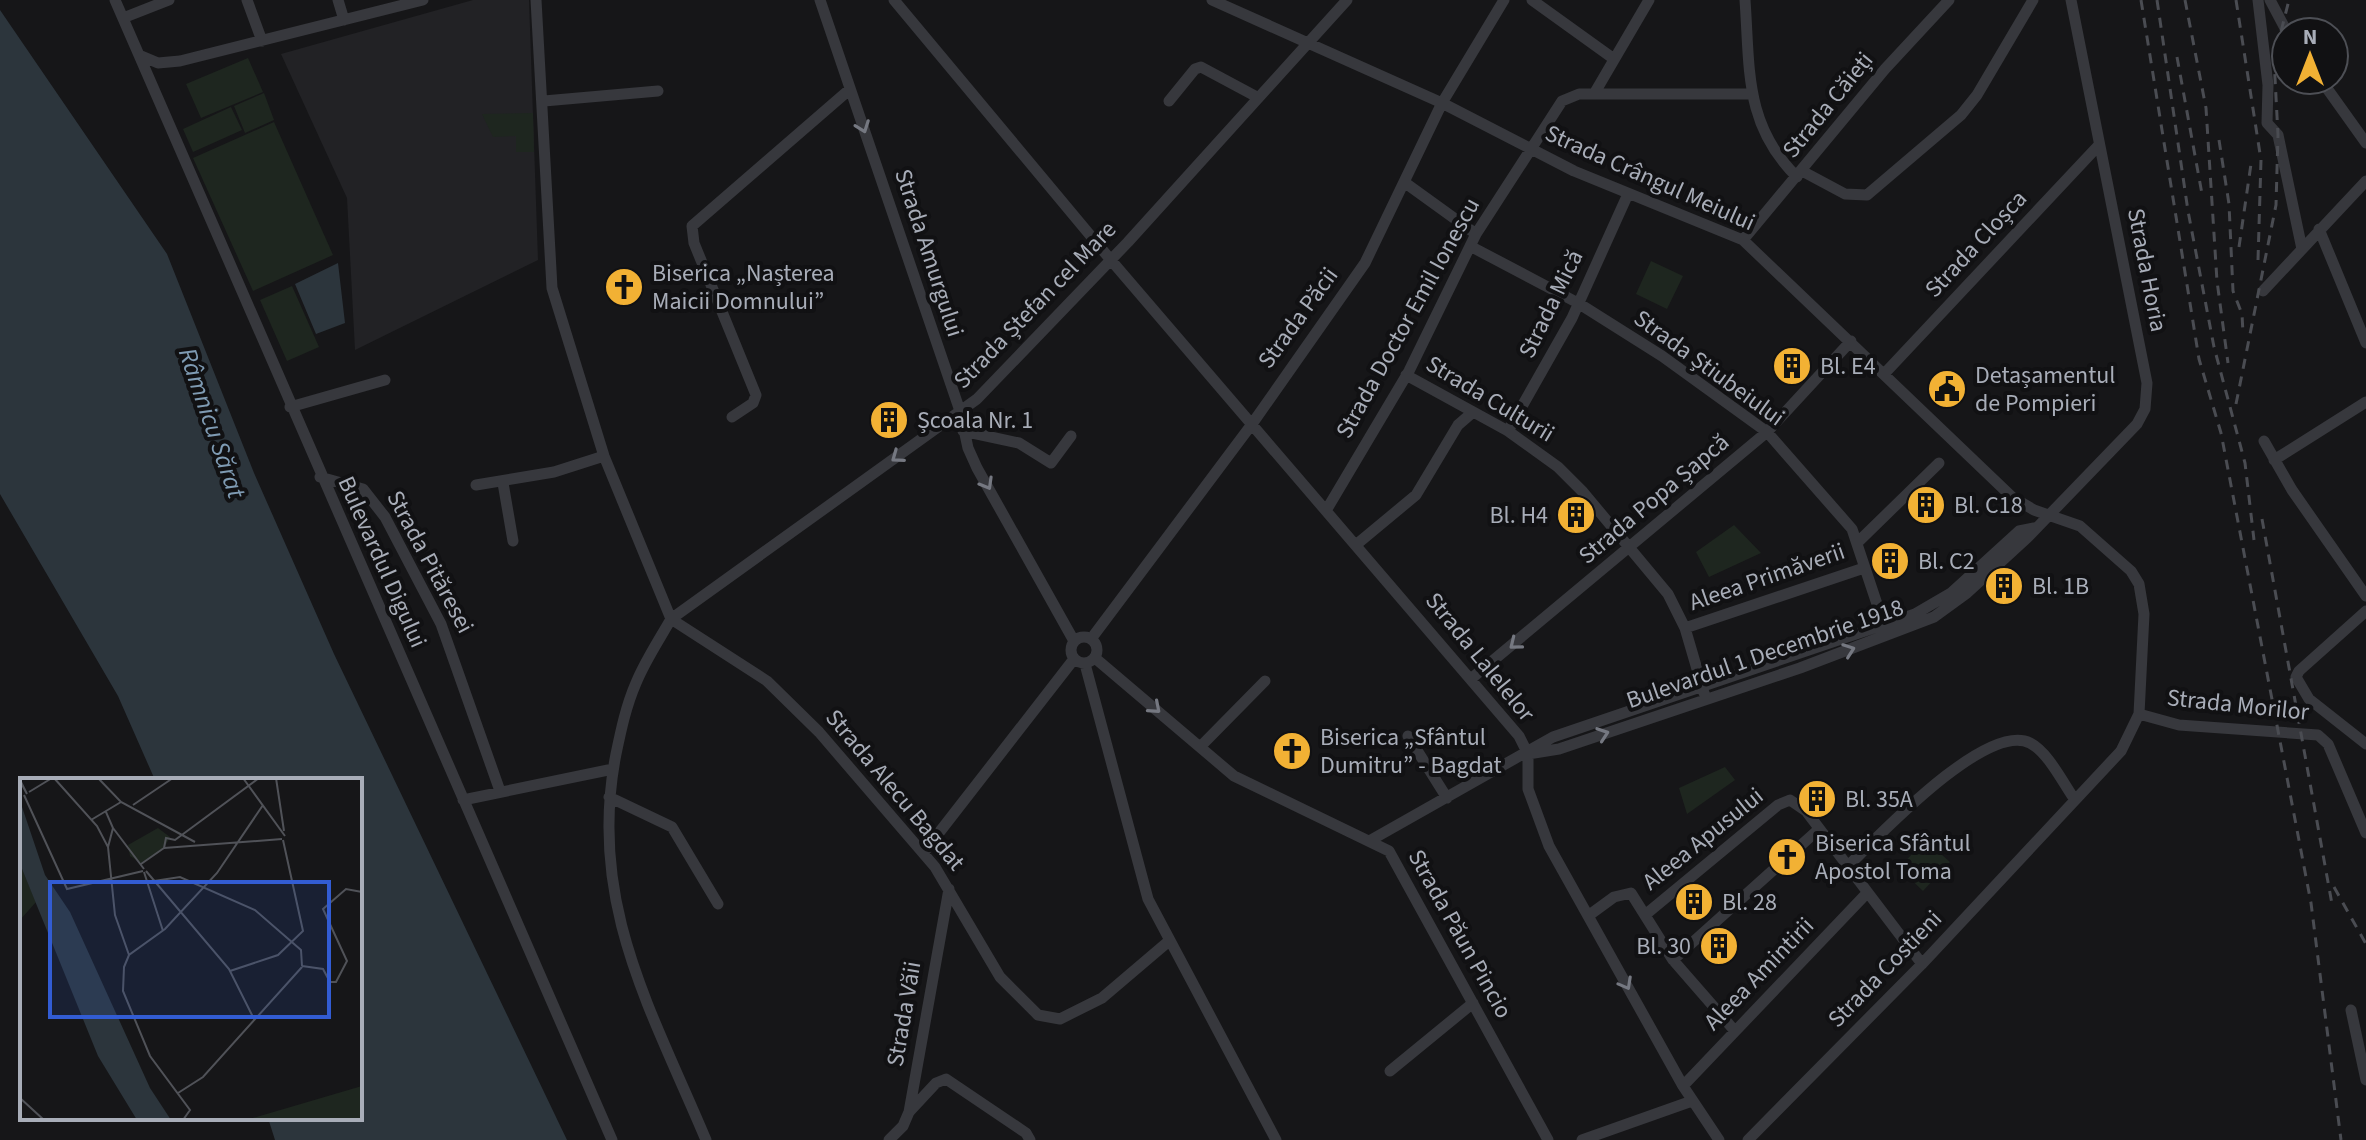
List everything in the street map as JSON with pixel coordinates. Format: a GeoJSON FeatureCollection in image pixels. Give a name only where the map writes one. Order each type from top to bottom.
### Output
{"type":"FeatureCollection","features":[{"type":"Feature","properties":{"kind":"street","name":"Bulevardul Digului"},"geometry":{"type":"LineString","coordinates":[[115,0],[320,477],[612,1140]]}},
{"type":"Feature","properties":{"kind":"street"},"geometry":{"type":"LineString","coordinates":[[123,18],[169,0]]}},
{"type":"Feature","properties":{"kind":"street"},"geometry":{"type":"LineString","coordinates":[[247,0],[262,41]]}},
{"type":"Feature","properties":{"kind":"street"},"geometry":{"type":"LineString","coordinates":[[338,0],[344,20]]}},
{"type":"Feature","properties":{"kind":"street"},"geometry":{"type":"LineString","coordinates":[[139,55],[158,63],[180,61],[423,0]]}},
{"type":"Feature","properties":{"kind":"street"},"geometry":{"type":"LineString","coordinates":[[536,0],[544,101],[549,275],[604,456],[671,619],[635,684],[613,769],[609,797],[608,859],[618,922],[706,1140]]}},
{"type":"Feature","properties":{"kind":"street","name":"Strada Amurgului"},"geometry":{"type":"LineString","coordinates":[[820,0],[977,468],[1074,641]]}},
{"type":"Feature","properties":{"kind":"street","name":"Strada Lalelelor"},"geometry":{"type":"LineString","coordinates":[[894,0],[1110,259],[1519,736],[1528,754],[1526,780],[1540,826],[1683,1086],[1719,1140]]}},
{"type":"Feature","properties":{"kind":"street","name":"Strada Crângul Meiului"},"geometry":{"type":"LineString","coordinates":[[1212,0],[1442,103],[1628,194],[1743,240],[2012,497],[2080,526],[2131,571],[2139,584],[2144,614],[2139,714]]}},
{"type":"Feature","properties":{"kind":"street","name":"Strada Ștefan cel Mare"},"geometry":{"type":"LineString","coordinates":[[671,619],[977,399],[1347,0]]}},
{"type":"Feature","properties":{"kind":"street","name":"Strada Păcii"},"geometry":{"type":"LineString","coordinates":[[1091,639],[1252,424],[1365,263],[1442,103],[1504,0]]}},
{"type":"Feature","properties":{"kind":"street"},"geometry":{"type":"LineString","coordinates":[[1532,0],[1614,59]]}},
{"type":"Feature","properties":{"kind":"street"},"geometry":{"type":"LineString","coordinates":[[1594,94],[1649,0]]}},
{"type":"Feature","properties":{"kind":"street"},"geometry":{"type":"LineString","coordinates":[[1745,0],[1751,94],[1766,138],[1800,174],[1845,194],[1867,195],[1961,115],[2033,0]]}},
{"type":"Feature","properties":{"kind":"street","name":"Strada Căieți"},"geometry":{"type":"LineString","coordinates":[[1743,240],[1885,69],[1949,0]]}},
{"type":"Feature","properties":{"kind":"street","name":"Strada Horia"},"geometry":{"type":"LineString","coordinates":[[2048,514],[2137,424],[2147,400],[2147,383],[2071,0]]}},
{"type":"Feature","properties":{"kind":"street"},"geometry":{"type":"LineString","coordinates":[[2258,0],[2268,85],[2267,123],[2278,135],[2302,249]]}},
{"type":"Feature","properties":{"kind":"street"},"geometry":{"type":"LineString","coordinates":[[1169,101],[1195,69],[1201,67],[1257,97]]}},
{"type":"Feature","properties":{"kind":"street"},"geometry":{"type":"LineString","coordinates":[[732,417],[753,403],[756,395],[694,243],[692,226],[849,90]]}},
{"type":"Feature","properties":{"kind":"street"},"geometry":{"type":"LineString","coordinates":[[544,101],[658,91]]}},
{"type":"Feature","properties":{"kind":"street","name":"Strada Doctor Emil Ionescu"},"geometry":{"type":"LineString","coordinates":[[1327,509],[1406,375],[1476,234],[1562,101],[1579,94],[1751,94]]}},
{"type":"Feature","properties":{"kind":"street"},"geometry":{"type":"LineString","coordinates":[[2332,96],[2366,143]]}},
{"type":"Feature","properties":{"kind":"street","name":"Strada Cloșca"},"geometry":{"type":"LineString","coordinates":[[1885,373],[2099,145]]}},
{"type":"Feature","properties":{"kind":"street"},"geometry":{"type":"LineString","coordinates":[[2263,291],[2366,181]]}},
{"type":"Feature","properties":{"kind":"street"},"geometry":{"type":"LineString","coordinates":[[1404,182],[1476,234]]}},
{"type":"Feature","properties":{"kind":"street","name":"Strada Mică"},"geometry":{"type":"LineString","coordinates":[[1508,431],[1578,303],[1628,194]]}},
{"type":"Feature","properties":{"kind":"street"},"geometry":{"type":"LineString","coordinates":[[2319,229],[2366,343]]}},
{"type":"Feature","properties":{"kind":"street","name":"Strada Știubeiului"},"geometry":{"type":"LineString","coordinates":[[1470,246],[1578,303],[1662,356],[1767,432],[1843,517],[1857,543],[1886,631]]}},
{"type":"Feature","properties":{"kind":"street","name":"Strada Popa Șapcă"},"geometry":{"type":"LineString","coordinates":[[1472,678],[1557,611],[1767,432],[1851,341]]}},
{"type":"Feature","properties":{"kind":"street","name":"Strada Culturii"},"geometry":{"type":"LineString","coordinates":[[1406,375],[1508,431],[1572,479],[1632,547],[1668,594],[1685,628],[1704,692]]}},
{"type":"Feature","properties":{"kind":"street"},"geometry":{"type":"LineString","coordinates":[[290,407],[385,380]]}},
{"type":"Feature","properties":{"kind":"street"},"geometry":{"type":"LineString","coordinates":[[2274,460],[2366,402]]}},
{"type":"Feature","properties":{"kind":"street"},"geometry":{"type":"LineString","coordinates":[[1357,544],[1416,495],[1461,420],[1473,412]]}},
{"type":"Feature","properties":{"kind":"street"},"geometry":{"type":"LineString","coordinates":[[963,431],[1019,443],[1051,463],[1071,436]]}},
{"type":"Feature","properties":{"kind":"street"},"geometry":{"type":"LineString","coordinates":[[2264,441],[2365,592]]}},
{"type":"Feature","properties":{"kind":"street"},"geometry":{"type":"LineString","coordinates":[[476,485],[503,483],[604,456]]}},
{"type":"Feature","properties":{"kind":"street"},"geometry":{"type":"LineString","coordinates":[[1857,543],[1939,463]]}},
{"type":"Feature","properties":{"kind":"street","name":"Strada Pităresei"},"geometry":{"type":"LineString","coordinates":[[320,477],[358,487],[379,507],[441,624],[500,791]]}},
{"type":"Feature","properties":{"kind":"street"},"geometry":{"type":"LineString","coordinates":[[503,483],[513,541]]}},
{"type":"Feature","properties":{"kind":"street","name":"Bulevardul 1 Decembrie 1918"},"geometry":{"type":"LineString","coordinates":[[1371,840],[1528,754],[1553,737],[1704,692],[1886,631],[1951,593],[2019,531],[2034,528],[2048,514]]}},
{"type":"Feature","properties":{"kind":"street","name":"Aleea Primăverii"},"geometry":{"type":"LineString","coordinates":[[1685,628],[1864,568]]}},
{"type":"Feature","properties":{"kind":"street"},"geometry":{"type":"LineString","coordinates":[[2366,611],[2299,671],[2297,683],[2309,699],[2366,744]]}},
{"type":"Feature","properties":{"kind":"street","name":"Strada Alecu Bagdat"},"geometry":{"type":"LineString","coordinates":[[671,619],[774,687],[819,732],[924,852],[1000,977],[1025,1006],[1049,1019],[1080,1011],[1119,987],[1169,941]]}},
{"type":"Feature","properties":{"kind":"street"},"geometry":{"type":"LineString","coordinates":[[924,852],[1085,660],[1097,646],[1091,639],[1082,637],[1074,641],[1071,650],[1085,660],[1141,882],[1169,941],[1276,1140]]}},
{"type":"Feature","properties":{"kind":"street","name":"Strada Păun Pincio"},"geometry":{"type":"LineString","coordinates":[[1085,660],[1248,785],[1371,840],[1392,855],[1548,1140]]}},
{"type":"Feature","properties":{"kind":"street"},"geometry":{"type":"LineString","coordinates":[[1200,747],[1265,681]]}},
{"type":"Feature","properties":{"kind":"street","name":"Strada Costieni"},"geometry":{"type":"LineString","coordinates":[[1748,1140],[1922,964],[2109,767],[2139,714]]}},
{"type":"Feature","properties":{"kind":"street","name":"Strada Morilor"},"geometry":{"type":"LineString","coordinates":[[2139,714],[2179,725],[2318,735],[2328,744],[2366,833]]}},
{"type":"Feature","properties":{"kind":"street"},"geometry":{"type":"LineString","coordinates":[[1408,736],[1447,798]]}},
{"type":"Feature","properties":{"kind":"street"},"geometry":{"type":"LineString","coordinates":[[1848,866],[1912,803],[1971,758],[1997,745],[2017,740],[2031,743],[2075,800]]}},
{"type":"Feature","properties":{"kind":"street"},"geometry":{"type":"LineString","coordinates":[[463,800],[613,769]]}},
{"type":"Feature","properties":{"kind":"street"},"geometry":{"type":"LineString","coordinates":[[609,797],[672,827],[718,904]]}},
{"type":"Feature","properties":{"kind":"street","name":"Aleea Apusului"},"geometry":{"type":"LineString","coordinates":[[1645,915],[1778,805],[1790,800],[1801,806],[1819,829]]}},
{"type":"Feature","properties":{"kind":"street"},"geometry":{"type":"LineString","coordinates":[[1673,960],[1819,829],[1922,964]]}},
{"type":"Feature","properties":{"kind":"street","name":"Strada Văii"},"geometry":{"type":"LineString","coordinates":[[889,1140],[903,1126],[909,1112],[949,889]]}},
{"type":"Feature","properties":{"kind":"street"},"geometry":{"type":"LineString","coordinates":[[1588,916],[1626,892],[1631,893],[1673,960],[1734,1030]]}},
{"type":"Feature","properties":{"kind":"street","name":"Aleea Amintirii"},"geometry":{"type":"LineString","coordinates":[[1683,1086],[1867,893]]}},
{"type":"Feature","properties":{"kind":"street"},"geometry":{"type":"LineString","coordinates":[[1390,1071],[1473,1003]]}},
{"type":"Feature","properties":{"kind":"street"},"geometry":{"type":"LineString","coordinates":[[2351,1010],[2366,1080]]}},
{"type":"Feature","properties":{"kind":"street"},"geometry":{"type":"LineString","coordinates":[[909,1112],[936,1083],[946,1079],[1015,1125],[1030,1140]]}},
{"type":"Feature","properties":{"kind":"street"},"geometry":{"type":"LineString","coordinates":[[1582,1140],[1692,1101]]}},
{"type":"Feature","properties":{"kind":"shaded area"},"geometry":{"type":"Polygon","coordinates":[[[473,0],[529,0],[538,260],[355,350],[347,198],[281,54],[473,0]]]}},
{"type":"Feature","properties":{"kind":"shaded area"},"geometry":{"type":"Polygon","coordinates":[[[248,58],[263,92],[201,118],[186,84],[248,58]]]}},
{"type":"Feature","properties":{"kind":"shaded area"},"geometry":{"type":"Polygon","coordinates":[[[264,93],[274,120],[245,133],[234,106],[264,93]]]}},
{"type":"Feature","properties":{"kind":"shaded area"},"geometry":{"type":"Polygon","coordinates":[[[231,107],[242,130],[193,152],[183,129],[231,107]]]}},
{"type":"Feature","properties":{"kind":"shaded area"},"geometry":{"type":"Polygon","coordinates":[[[533,113],[534,152],[516,152],[516,136],[493,137],[482,114],[533,113]]]}},
{"type":"Feature","properties":{"kind":"shaded area"},"geometry":{"type":"Polygon","coordinates":[[[274,122],[333,255],[253,291],[193,158],[274,122]]]}},
{"type":"Feature","properties":{"kind":"shaded area"},"geometry":{"type":"Polygon","coordinates":[[[1651,261],[1683,276],[1667,309],[1636,294],[1651,261]]]}},
{"type":"Feature","properties":{"kind":"shaded area"},"geometry":{"type":"Polygon","coordinates":[[[292,286],[319,347],[287,361],[260,300],[292,286]]]}},
{"type":"Feature","properties":{"kind":"shaded area"},"geometry":{"type":"Polygon","coordinates":[[[1734,525],[1761,553],[1709,577],[1696,552],[1734,525]]]}},
{"type":"Feature","properties":{"kind":"shaded area"},"geometry":{"type":"Polygon","coordinates":[[[1725,767],[1735,780],[1687,814],[1679,788],[1725,767]]]}},
{"type":"Feature","properties":{"kind":"shaded area"},"geometry":{"type":"Polygon","coordinates":[[[1925,840],[1950,862],[1923,891],[1899,868],[1925,840]]]}},
{"type":"Feature","properties":{"kind":"water","name":"Râmnicu Sărat"},"geometry":{"type":"Polygon","coordinates":[[[0,10],[167,254],[254,473],[334,654],[567,1140],[275,1140],[269,1120],[362,1120],[362,778],[154,778],[118,696],[0,494],[0,10]]]}},
{"type":"Feature","properties":{"kind":"water"},"geometry":{"type":"Polygon","coordinates":[[[338,263],[345,323],[316,334],[295,284],[338,263]]]}},
{"type":"Feature","properties":{"kind":"railway"},"geometry":{"type":"LineString","coordinates":[[2141,0],[2199,359],[2221,433],[2311,903],[2341,1140]]}},
{"type":"Feature","properties":{"kind":"railway"},"geometry":{"type":"LineString","coordinates":[[2157,0],[2188,211],[2214,347],[2245,463],[2254,540]]}},
{"type":"Feature","properties":{"kind":"railway"},"geometry":{"type":"LineString","coordinates":[[2185,0],[2206,108],[2217,281],[2228,363]]}},
{"type":"Feature","properties":{"kind":"railway"},"geometry":{"type":"LineString","coordinates":[[2236,0],[2261,160],[2258,260]]}},
{"type":"Feature","properties":{"kind":"railway"},"geometry":{"type":"LineString","coordinates":[[2236,404],[2276,205],[2278,135],[2274,59],[2289,0]]}},
{"type":"Feature","properties":{"kind":"railway"},"geometry":{"type":"LineString","coordinates":[[2177,57],[2202,194]]}},
{"type":"Feature","properties":{"kind":"railway"},"geometry":{"type":"LineString","coordinates":[[2219,140],[2229,204],[2233,291],[2242,314],[2243,334]]}},
{"type":"Feature","properties":{"kind":"railway"},"geometry":{"type":"LineString","coordinates":[[2239,247],[2251,164]]}},
{"type":"Feature","properties":{"kind":"railway"},"geometry":{"type":"LineString","coordinates":[[2262,519],[2332,904]]}},
{"type":"Feature","properties":{"kind":"railway"},"geometry":{"type":"LineString","coordinates":[[2334,887],[2366,944]]}},
{"type":"Feature","properties":{"kind":"place","name":"Biserica „Nașterea Maicii Domnului”"},"geometry":{"type":"Point","coordinates":[624,287]}},
{"type":"Feature","properties":{"kind":"place","name":"Bl. E4"},"geometry":{"type":"Point","coordinates":[1792,366]}},
{"type":"Feature","properties":{"kind":"place","name":"Detașamentul de Pompieri"},"geometry":{"type":"Point","coordinates":[1947,389]}},
{"type":"Feature","properties":{"kind":"place","name":"Școala Nr. 1"},"geometry":{"type":"Point","coordinates":[889,420]}},
{"type":"Feature","properties":{"kind":"place","name":"Bl. C18"},"geometry":{"type":"Point","coordinates":[1926,505]}},
{"type":"Feature","properties":{"kind":"place","name":"Bl. H4"},"geometry":{"type":"Point","coordinates":[1576,515]}},
{"type":"Feature","properties":{"kind":"place","name":"Bl. C2"},"geometry":{"type":"Point","coordinates":[1890,561]}},
{"type":"Feature","properties":{"kind":"place","name":"Bl. 1B"},"geometry":{"type":"Point","coordinates":[2004,586]}},
{"type":"Feature","properties":{"kind":"place","name":"Biserica „Sfântul Dumitru” - Bagdat"},"geometry":{"type":"Point","coordinates":[1292,751]}},
{"type":"Feature","properties":{"kind":"place","name":"Bl. 35A"},"geometry":{"type":"Point","coordinates":[1817,799]}},
{"type":"Feature","properties":{"kind":"place","name":"Biserica Sfântul Apostol Toma"},"geometry":{"type":"Point","coordinates":[1787,857]}},
{"type":"Feature","properties":{"kind":"place","name":"Bl. 28"},"geometry":{"type":"Point","coordinates":[1694,902]}},
{"type":"Feature","properties":{"kind":"place","name":"Bl. 30"},"geometry":{"type":"Point","coordinates":[1719,946]}}]}
